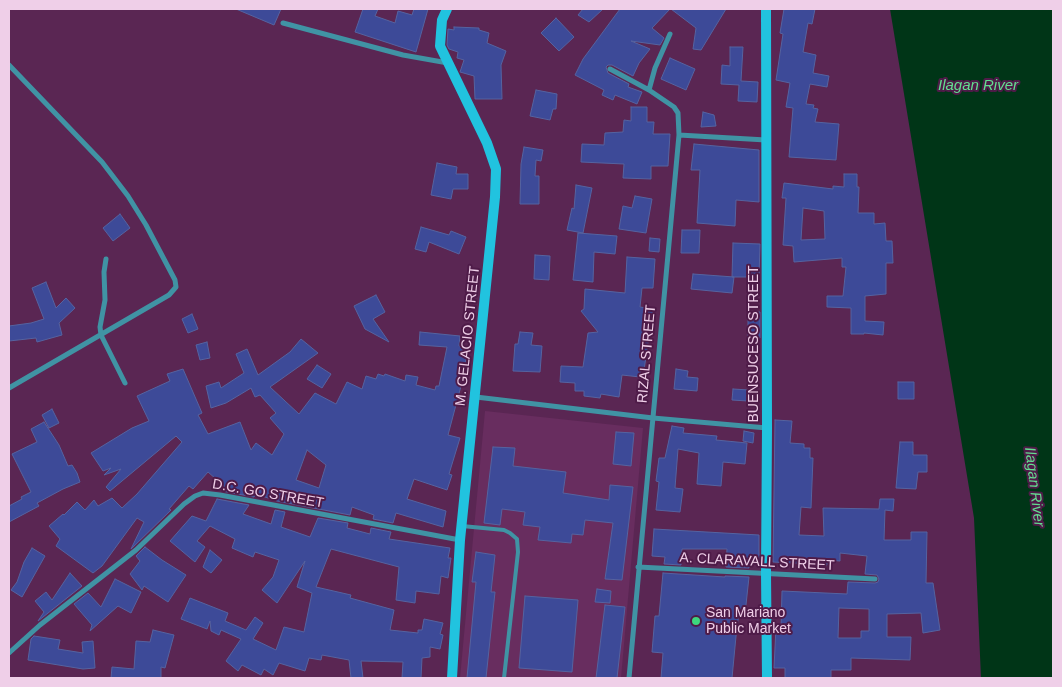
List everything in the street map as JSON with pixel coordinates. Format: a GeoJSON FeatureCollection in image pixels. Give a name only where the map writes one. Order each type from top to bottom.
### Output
{"type":"FeatureCollection","features":[{"type":"Feature","properties":{"kind":"street","name":"M. GELACIO STREET"},"geometry":{"type":"LineString","coordinates":[[447,9],[442,20],[440,46],[487,143],[496,169],[476,397],[461,526],[452,678]]}},
{"type":"Feature","properties":{"kind":"street","name":"BUENSUCESO STREET"},"geometry":{"type":"LineString","coordinates":[[766,9],[766,573],[768,678]]}},
{"type":"Feature","properties":{"kind":"street"},"geometry":{"type":"LineString","coordinates":[[283,23],[403,55],[448,64]]}},
{"type":"Feature","properties":{"kind":"street"},"geometry":{"type":"LineString","coordinates":[[648,90],[655,68],[670,34]]}},
{"type":"Feature","properties":{"kind":"street"},"geometry":{"type":"LineString","coordinates":[[9,65],[107,169],[128,196],[146,225],[175,280],[176,287],[169,295],[9,388]]}},
{"type":"Feature","properties":{"kind":"street","name":"RIZAL STREET"},"geometry":{"type":"LineString","coordinates":[[610,69],[674,107],[678,114],[679,135],[629,678]]}},
{"type":"Feature","properties":{"kind":"street"},"geometry":{"type":"LineString","coordinates":[[679,135],[767,140]]}},
{"type":"Feature","properties":{"kind":"street"},"geometry":{"type":"LineString","coordinates":[[106,259],[104,272],[105,300],[100,327],[101,335],[126,383]]}},
{"type":"Feature","properties":{"kind":"street"},"geometry":{"type":"LineString","coordinates":[[476,397],[653,418],[767,428]]}},
{"type":"Feature","properties":{"kind":"street","name":"D.C. GO STREET"},"geometry":{"type":"LineString","coordinates":[[9,653],[40,625],[136,550],[184,504],[195,496],[203,494],[220,495],[460,540]]}},
{"type":"Feature","properties":{"kind":"street","name":"A. CLARAVALL STREET"},"geometry":{"type":"LineString","coordinates":[[638,567],[875,578]]}},
{"type":"Feature","properties":{"kind":"lane"},"geometry":{"type":"LineString","coordinates":[[461,526],[504,530],[517,539],[518,552],[504,678]]}},
{"type":"Feature","properties":{"kind":"shaded area"},"geometry":{"type":"Polygon","coordinates":[[[485,411],[643,428],[621,678],[460,678],[485,411]]]}},
{"type":"Feature","properties":{"kind":"water","name":"Ilagan River"},"geometry":{"type":"Polygon","coordinates":[[[890,9],[1053,9],[1053,678],[981,678],[974,518],[890,9]]]}},
{"type":"Feature","properties":{"kind":"building"},"geometry":{"type":"Polygon","coordinates":[[[236,9],[281,9],[274,25],[236,9]]]}},
{"type":"Feature","properties":{"kind":"building"},"geometry":{"type":"Polygon","coordinates":[[[363,9],[378,9],[375,16],[395,23],[398,11],[412,15],[414,9],[428,9],[416,52],[355,32],[363,9]]]}},
{"type":"Feature","properties":{"kind":"building"},"geometry":{"type":"Polygon","coordinates":[[[583,9],[603,9],[589,22],[578,15],[583,9]]]}},
{"type":"Feature","properties":{"kind":"building"},"geometry":{"type":"Polygon","coordinates":[[[620,9],[670,9],[652,28],[664,38],[660,45],[631,41],[650,49],[639,63],[633,76],[612,65],[606,67],[608,73],[629,84],[628,87],[642,92],[637,104],[615,95],[613,100],[602,95],[604,90],[575,75],[583,59],[620,9]]]}},
{"type":"Feature","properties":{"kind":"building"},"geometry":{"type":"Polygon","coordinates":[[[671,9],[726,9],[701,50],[693,49],[696,28],[671,9]]]}},
{"type":"Feature","properties":{"kind":"building"},"geometry":{"type":"Polygon","coordinates":[[[784,9],[815,9],[812,24],[808,23],[803,52],[816,55],[813,73],[829,76],[827,87],[810,84],[806,104],[814,105],[813,108],[818,109],[815,122],[839,124],[836,160],[789,157],[793,108],[786,107],[790,83],[776,80],[783,34],[780,33],[784,9]]]}},
{"type":"Feature","properties":{"kind":"building"},"geometry":{"type":"Polygon","coordinates":[[[556,18],[574,37],[559,51],[541,33],[556,18]]]}},
{"type":"Feature","properties":{"kind":"building"},"geometry":{"type":"Polygon","coordinates":[[[454,27],[479,28],[479,30],[489,33],[487,43],[506,51],[501,65],[502,99],[475,99],[474,76],[460,72],[464,60],[457,58],[458,52],[449,49],[447,45],[448,29],[454,30],[454,27]]]}},
{"type":"Feature","properties":{"kind":"building"},"geometry":{"type":"Polygon","coordinates":[[[730,47],[743,47],[741,81],[758,82],[757,102],[738,101],[739,85],[721,84],[722,65],[730,66],[730,47]]]}},
{"type":"Feature","properties":{"kind":"building"},"geometry":{"type":"Polygon","coordinates":[[[670,58],[695,69],[686,90],[661,79],[670,58]]]}},
{"type":"Feature","properties":{"kind":"building"},"geometry":{"type":"Polygon","coordinates":[[[536,90],[557,94],[556,109],[553,109],[550,120],[530,116],[536,90]]]}},
{"type":"Feature","properties":{"kind":"building"},"geometry":{"type":"Polygon","coordinates":[[[631,107],[647,107],[647,122],[654,122],[653,134],[670,134],[668,166],[651,166],[651,179],[623,178],[624,164],[581,162],[582,144],[604,145],[605,133],[623,132],[624,120],[631,121],[631,107]]]}},
{"type":"Feature","properties":{"kind":"building"},"geometry":{"type":"Polygon","coordinates":[[[703,112],[714,115],[716,126],[701,127],[703,112]]]}},
{"type":"Feature","properties":{"kind":"building"},"geometry":{"type":"Polygon","coordinates":[[[694,144],[759,150],[759,202],[736,200],[735,226],[697,223],[700,170],[691,170],[694,144]]]}},
{"type":"Feature","properties":{"kind":"building"},"geometry":{"type":"Polygon","coordinates":[[[524,147],[543,150],[541,161],[536,160],[535,176],[539,176],[539,204],[520,204],[521,164],[524,147]]]}},
{"type":"Feature","properties":{"kind":"building"},"geometry":{"type":"Polygon","coordinates":[[[437,163],[457,167],[456,174],[468,174],[468,189],[453,189],[451,199],[431,195],[437,163]]]}},
{"type":"Feature","properties":{"kind":"building"},"geometry":{"type":"Polygon","coordinates":[[[844,174],[857,174],[857,187],[859,187],[858,213],[874,213],[874,224],[885,223],[886,241],[892,241],[893,263],[886,263],[886,294],[865,296],[865,321],[884,322],[883,335],[851,334],[851,308],[827,307],[827,296],[843,296],[846,267],[842,267],[842,258],[794,262],[793,246],[783,245],[786,198],[782,198],[784,183],[833,189],[833,186],[844,187],[844,174]],[[803,208],[801,240],[825,239],[824,211],[803,208]]]}},
{"type":"Feature","properties":{"kind":"building"},"geometry":{"type":"Polygon","coordinates":[[[576,185],[592,188],[583,233],[567,230],[572,208],[574,209],[576,185]]]}},
{"type":"Feature","properties":{"kind":"building"},"geometry":{"type":"Polygon","coordinates":[[[635,196],[652,199],[646,233],[619,229],[623,206],[632,208],[635,196]]]}},
{"type":"Feature","properties":{"kind":"building"},"geometry":{"type":"Polygon","coordinates":[[[120,214],[130,228],[113,241],[103,228],[120,214]]]}},
{"type":"Feature","properties":{"kind":"building"},"geometry":{"type":"Polygon","coordinates":[[[421,227],[449,235],[451,231],[466,237],[459,254],[429,242],[426,252],[415,249],[421,227]]]}},
{"type":"Feature","properties":{"kind":"building"},"geometry":{"type":"Polygon","coordinates":[[[682,230],[700,230],[699,253],[681,253],[682,230]]]}},
{"type":"Feature","properties":{"kind":"building"},"geometry":{"type":"Polygon","coordinates":[[[578,233],[617,236],[615,254],[594,252],[593,282],[573,280],[578,233]]]}},
{"type":"Feature","properties":{"kind":"building"},"geometry":{"type":"Polygon","coordinates":[[[650,238],[660,239],[659,252],[649,251],[650,238]]]}},
{"type":"Feature","properties":{"kind":"building"},"geometry":{"type":"Polygon","coordinates":[[[733,243],[760,244],[759,277],[732,277],[733,243]]]}},
{"type":"Feature","properties":{"kind":"building"},"geometry":{"type":"Polygon","coordinates":[[[535,255],[550,256],[549,280],[534,279],[535,255]]]}},
{"type":"Feature","properties":{"kind":"building"},"geometry":{"type":"Polygon","coordinates":[[[627,257],[655,259],[653,288],[642,288],[640,307],[653,309],[644,370],[641,370],[640,377],[622,375],[619,397],[601,394],[600,398],[584,396],[584,391],[575,391],[575,383],[560,382],[561,366],[583,367],[588,333],[598,332],[581,311],[584,309],[585,289],[625,293],[627,257]]]}},
{"type":"Feature","properties":{"kind":"building"},"geometry":{"type":"Polygon","coordinates":[[[693,274],[734,277],[732,293],[691,289],[693,274]]]}},
{"type":"Feature","properties":{"kind":"building"},"geometry":{"type":"Polygon","coordinates":[[[46,282],[56,308],[66,298],[75,308],[59,323],[62,335],[37,342],[36,338],[9,341],[9,326],[44,319],[32,288],[46,282]]]}},
{"type":"Feature","properties":{"kind":"building"},"geometry":{"type":"Polygon","coordinates":[[[376,295],[385,312],[373,319],[389,342],[365,329],[354,306],[376,295]]]}},
{"type":"Feature","properties":{"kind":"building"},"geometry":{"type":"Polygon","coordinates":[[[748,312],[760,312],[760,338],[748,338],[748,312]]]}},
{"type":"Feature","properties":{"kind":"building"},"geometry":{"type":"Polygon","coordinates":[[[192,314],[198,329],[188,333],[182,319],[192,314]]]}},
{"type":"Feature","properties":{"kind":"building"},"geometry":{"type":"Polygon","coordinates":[[[420,332],[460,336],[459,346],[468,347],[461,386],[448,435],[460,438],[449,474],[452,475],[447,490],[414,479],[407,499],[446,511],[443,527],[396,513],[393,523],[373,519],[374,515],[352,507],[350,515],[277,501],[256,494],[254,497],[222,491],[224,486],[208,472],[193,489],[189,486],[169,509],[171,510],[131,549],[144,522],[137,518],[102,566],[93,573],[56,546],[60,539],[49,526],[77,502],[85,510],[94,500],[98,506],[112,498],[122,508],[137,494],[182,442],[176,436],[110,491],[106,487],[121,469],[104,475],[111,468],[103,471],[91,453],[132,428],[149,421],[137,396],[170,381],[167,374],[183,369],[202,413],[198,415],[208,434],[240,422],[251,450],[256,443],[272,455],[284,434],[270,418],[276,413],[260,395],[255,397],[251,388],[226,403],[211,408],[206,386],[219,382],[221,388],[244,373],[236,354],[247,349],[258,375],[290,352],[301,339],[318,353],[270,387],[299,414],[315,393],[336,404],[347,382],[362,389],[366,376],[376,379],[378,374],[384,376],[385,374],[405,381],[406,375],[418,377],[416,385],[435,390],[436,386],[439,386],[447,347],[419,345],[420,332]],[[307,450],[296,480],[319,488],[326,465],[307,450]]]}},
{"type":"Feature","properties":{"kind":"building"},"geometry":{"type":"Polygon","coordinates":[[[520,332],[533,333],[531,345],[542,346],[540,372],[513,371],[515,344],[518,344],[520,332]]]}},
{"type":"Feature","properties":{"kind":"building"},"geometry":{"type":"Polygon","coordinates":[[[207,342],[210,358],[200,360],[196,345],[207,342]]]}},
{"type":"Feature","properties":{"kind":"building"},"geometry":{"type":"Polygon","coordinates":[[[317,365],[331,374],[322,388],[307,379],[317,365]]]}},
{"type":"Feature","properties":{"kind":"building"},"geometry":{"type":"Polygon","coordinates":[[[676,369],[688,371],[687,377],[698,378],[697,391],[674,389],[676,369]]]}},
{"type":"Feature","properties":{"kind":"building"},"geometry":{"type":"Polygon","coordinates":[[[898,382],[914,382],[914,399],[898,399],[898,382]]]}},
{"type":"Feature","properties":{"kind":"building"},"geometry":{"type":"Polygon","coordinates":[[[733,389],[749,390],[748,401],[732,400],[733,389]]]}},
{"type":"Feature","properties":{"kind":"building"},"geometry":{"type":"Polygon","coordinates":[[[52,409],[59,423],[49,428],[42,415],[52,409]]]}},
{"type":"Feature","properties":{"kind":"building"},"geometry":{"type":"Polygon","coordinates":[[[775,420],[792,421],[790,443],[804,444],[804,448],[810,448],[810,458],[813,458],[811,508],[801,507],[799,535],[824,536],[823,508],[879,509],[880,499],[894,499],[893,511],[885,510],[884,540],[911,540],[911,532],[927,532],[926,583],[933,583],[940,630],[923,633],[921,613],[887,614],[887,637],[911,637],[910,660],[851,658],[851,670],[831,670],[831,678],[785,678],[785,668],[774,668],[776,627],[781,628],[782,591],[847,594],[848,582],[875,583],[879,579],[877,575],[865,574],[867,556],[840,553],[840,561],[827,560],[827,565],[773,562],[775,420]],[[839,608],[838,638],[861,638],[861,631],[869,631],[869,609],[839,608]]]}},
{"type":"Feature","properties":{"kind":"building"},"geometry":{"type":"Polygon","coordinates":[[[44,422],[59,445],[68,466],[72,465],[77,473],[80,482],[37,503],[39,506],[9,522],[9,506],[31,492],[12,454],[37,442],[31,429],[44,422]]]}},
{"type":"Feature","properties":{"kind":"building"},"geometry":{"type":"Polygon","coordinates":[[[672,426],[684,428],[683,433],[717,436],[716,440],[747,443],[745,464],[723,462],[721,486],[697,484],[699,453],[678,449],[675,488],[683,489],[680,512],[656,510],[659,482],[656,481],[659,458],[665,458],[672,426]]]}},
{"type":"Feature","properties":{"kind":"building"},"geometry":{"type":"Polygon","coordinates":[[[744,431],[754,433],[753,443],[743,441],[744,431]]]}},
{"type":"Feature","properties":{"kind":"building"},"geometry":{"type":"Polygon","coordinates":[[[616,432],[634,433],[631,466],[613,464],[616,432]]]}},
{"type":"Feature","properties":{"kind":"building"},"geometry":{"type":"Polygon","coordinates":[[[900,442],[913,442],[913,455],[927,455],[927,472],[918,472],[916,489],[896,488],[900,442]]]}},
{"type":"Feature","properties":{"kind":"building"},"geometry":{"type":"Polygon","coordinates":[[[493,447],[515,448],[513,466],[566,472],[563,493],[609,500],[610,485],[633,487],[622,580],[605,579],[613,523],[585,520],[583,535],[572,534],[571,543],[538,540],[540,527],[523,525],[525,512],[502,509],[500,525],[484,523],[493,447]]]}},
{"type":"Feature","properties":{"kind":"building"},"geometry":{"type":"Polygon","coordinates":[[[217,499],[249,505],[243,514],[271,524],[275,510],[285,512],[281,527],[310,537],[318,518],[348,523],[347,528],[370,534],[371,528],[391,532],[389,539],[450,548],[448,558],[451,558],[448,578],[441,576],[439,594],[416,591],[415,603],[396,600],[399,567],[331,549],[316,587],[351,595],[350,598],[394,610],[390,630],[418,633],[418,630],[422,630],[424,619],[443,623],[440,634],[443,635],[440,649],[430,647],[430,657],[422,658],[421,678],[402,678],[403,662],[361,661],[363,678],[351,678],[349,660],[322,655],[321,660],[309,658],[305,671],[279,663],[273,675],[264,669],[261,675],[242,665],[238,671],[226,661],[241,639],[221,630],[219,635],[211,631],[210,621],[207,629],[181,619],[190,598],[228,613],[225,621],[246,630],[255,617],[263,623],[253,639],[276,650],[284,627],[304,632],[312,593],[297,587],[305,561],[277,603],[262,590],[273,577],[279,560],[255,552],[253,557],[232,548],[235,539],[210,526],[197,541],[205,547],[195,562],[170,541],[192,516],[206,521],[217,499]]]}},
{"type":"Feature","properties":{"kind":"building"},"geometry":{"type":"Polygon","coordinates":[[[654,529],[759,535],[759,562],[754,561],[754,564],[750,563],[749,568],[726,567],[727,549],[682,549],[681,565],[664,564],[665,557],[652,556],[654,529]]]}},
{"type":"Feature","properties":{"kind":"building"},"geometry":{"type":"Polygon","coordinates":[[[145,547],[186,575],[168,602],[144,586],[142,590],[130,574],[140,561],[136,556],[145,547]]]}},
{"type":"Feature","properties":{"kind":"building"},"geometry":{"type":"Polygon","coordinates":[[[32,548],[45,556],[22,597],[11,590],[17,582],[24,562],[32,548]]]}},
{"type":"Feature","properties":{"kind":"building"},"geometry":{"type":"Polygon","coordinates":[[[210,550],[222,560],[211,573],[203,567],[210,550]]]}},
{"type":"Feature","properties":{"kind":"building"},"geometry":{"type":"Polygon","coordinates":[[[476,552],[495,555],[491,592],[495,592],[486,678],[467,678],[476,582],[472,582],[476,552]]]}},
{"type":"Feature","properties":{"kind":"building"},"geometry":{"type":"Polygon","coordinates":[[[70,573],[82,586],[38,621],[44,612],[35,601],[46,592],[52,600],[70,573]]]}},
{"type":"Feature","properties":{"kind":"building","name":"San Mariano Public Market"},"geometry":{"type":"Polygon","coordinates":[[[663,573],[749,577],[745,614],[739,614],[732,678],[661,678],[663,653],[652,652],[655,616],[659,616],[663,573]]]}},
{"type":"Feature","properties":{"kind":"building"},"geometry":{"type":"Polygon","coordinates":[[[115,579],[141,592],[131,613],[118,606],[90,631],[92,625],[74,604],[88,593],[101,607],[115,579]]]}},
{"type":"Feature","properties":{"kind":"building"},"geometry":{"type":"Polygon","coordinates":[[[597,589],[611,591],[610,603],[595,602],[597,589]]]}},
{"type":"Feature","properties":{"kind":"building"},"geometry":{"type":"Polygon","coordinates":[[[525,596],[578,600],[572,672],[519,668],[525,596]]]}},
{"type":"Feature","properties":{"kind":"building"},"geometry":{"type":"Polygon","coordinates":[[[605,605],[625,607],[617,678],[596,678],[605,605]]]}},
{"type":"Feature","properties":{"kind":"building"},"geometry":{"type":"Polygon","coordinates":[[[153,630],[174,635],[165,668],[161,667],[161,678],[111,678],[112,667],[134,669],[136,641],[150,642],[153,630]]]}},
{"type":"Feature","properties":{"kind":"building"},"geometry":{"type":"Polygon","coordinates":[[[34,636],[60,640],[58,649],[83,653],[82,642],[93,641],[95,668],[83,669],[28,660],[31,639],[34,636]]]}},
{"type":"Feature","properties":{"kind":"place","name":"San Mariano Public Market"},"geometry":{"type":"Point","coordinates":[696,621]}}]}
